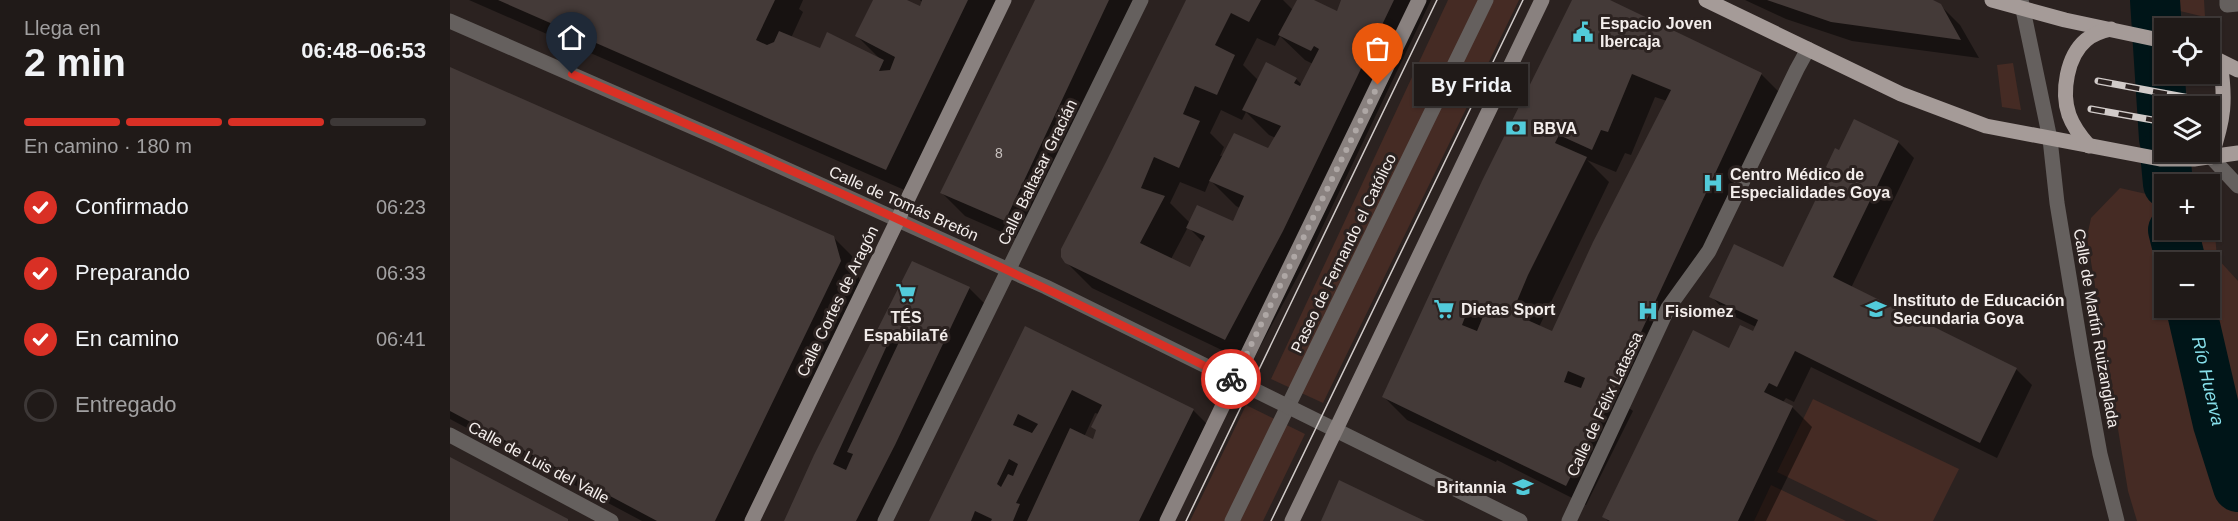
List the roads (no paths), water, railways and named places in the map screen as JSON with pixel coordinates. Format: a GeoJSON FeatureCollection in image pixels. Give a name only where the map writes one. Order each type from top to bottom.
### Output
{"type":"FeatureCollection","features":[{"type":"Feature","properties":{"kind":"main road","name":"Calle Cortes de Aragón"},"geometry":{"type":"LineString","coordinates":[[752,521],[1004,0]]}},
{"type":"Feature","properties":{"kind":"main road"},"geometry":{"type":"LineString","coordinates":[[1167,521],[1419,0]]}},
{"type":"Feature","properties":{"kind":"main road"},"geometry":{"type":"LineString","coordinates":[[1292,521],[1542,0]]}},
{"type":"Feature","properties":{"kind":"main road"},"geometry":{"type":"LineString","coordinates":[[1706,0],[1901,94],[1986,126],[2154,158]]}},
{"type":"Feature","properties":{"kind":"main road"},"geometry":{"type":"LineString","coordinates":[[1992,0],[2022,4],[2065,20],[2154,39]]}},
{"type":"Feature","properties":{"kind":"main road"},"geometry":{"type":"LineString","coordinates":[[2089,146],[2074,127],[2068,114],[2066,89],[2068,76],[2077,49],[2084,41],[2111,29]]}},
{"type":"Feature","properties":{"kind":"main road"},"geometry":{"type":"LineString","coordinates":[[2220,61],[2238,70]]}},
{"type":"Feature","properties":{"kind":"main road"},"geometry":{"type":"LineString","coordinates":[[2220,80],[2225,101],[2220,130]]}},
{"type":"Feature","properties":{"kind":"main road"},"geometry":{"type":"LineString","coordinates":[[2220,156],[2238,153]]}},
{"type":"Feature","properties":{"kind":"street","name":"Calle Baltasar Gracián"},"geometry":{"type":"LineString","coordinates":[[885,521],[1141,0]]}},
{"type":"Feature","properties":{"kind":"street","name":"Paseo de Fernando el Católico"},"geometry":{"type":"LineString","coordinates":[[1232,521],[1486,0]]}},
{"type":"Feature","properties":{"kind":"street","name":"Calle de Martín Ruizanglada"},"geometry":{"type":"LineString","coordinates":[[2022,4],[2050,139],[2057,203],[2082,356],[2100,454],[2116,521]]}},
{"type":"Feature","properties":{"kind":"street","name":"Calle de Tomás Bretón"},"geometry":{"type":"LineString","coordinates":[[450,21],[1008,270],[1520,521]]}},
{"type":"Feature","properties":{"kind":"street","name":"Calle de Félix Latassa"},"geometry":{"type":"LineString","coordinates":[[1569,521],[1668,308],[1709,251],[1808,49]]}},
{"type":"Feature","properties":{"kind":"street"},"geometry":{"type":"LineString","coordinates":[[2216,162],[2238,186]]}},
{"type":"Feature","properties":{"kind":"street","name":"Calle de Luis del Valle"},"geometry":{"type":"LineString","coordinates":[[450,435],[611,521]]}},
{"type":"Feature","properties":{"kind":"waterway","name":"Río Huerva"},"geometry":{"type":"LineString","coordinates":[[2155,0],[2161,96]]}},
{"type":"Feature","properties":{"kind":"waterway","name":"Río Huerva"},"geometry":{"type":"LineString","coordinates":[[2166,162],[2167,174]]}},
{"type":"Feature","properties":{"kind":"waterway","name":"Río Huerva"},"geometry":{"type":"LineString","coordinates":[[2176,240],[2178,252]]}},
{"type":"Feature","properties":{"kind":"waterway","name":"Río Huerva"},"geometry":{"type":"LineString","coordinates":[[2193,318],[2218,424],[2238,487]]}},
{"type":"Feature","properties":{"kind":"tram line"},"geometry":{"type":"LineString","coordinates":[[1186,521],[1437,0]]}},
{"type":"Feature","properties":{"kind":"tram line"},"geometry":{"type":"LineString","coordinates":[[1271,521],[1523,0]]}},
{"type":"Feature","properties":{"kind":"railway"},"geometry":{"type":"LineString","coordinates":[[2098,81],[2179,96]]}},
{"type":"Feature","properties":{"kind":"railway"},"geometry":{"type":"LineString","coordinates":[[2091,109],[2154,120]]}},
{"type":"Feature","properties":{"kind":"place","name":"Espacio Joven Ibercaja"},"geometry":{"type":"Point","coordinates":[1583,32]}},
{"type":"Feature","properties":{"kind":"place","name":"By Frida"},"geometry":{"type":"Point","coordinates":[1378,85]}},
{"type":"Feature","properties":{"kind":"place","name":"BBVA"},"geometry":{"type":"Point","coordinates":[1516,128]}},
{"type":"Feature","properties":{"kind":"place","name":"Centro Médico de Especialidades Goya"},"geometry":{"type":"Point","coordinates":[1713,183]}},
{"type":"Feature","properties":{"kind":"place","name":"TÉS EspabilaTé"},"geometry":{"type":"Point","coordinates":[906,293]}},
{"type":"Feature","properties":{"kind":"place","name":"Dietas Sport"},"geometry":{"type":"Point","coordinates":[1444,309]}},
{"type":"Feature","properties":{"kind":"place","name":"Instituto de Educación Secundaria Goya"},"geometry":{"type":"Point","coordinates":[1876,309]}},
{"type":"Feature","properties":{"kind":"place","name":"Fisiomez"},"geometry":{"type":"Point","coordinates":[1648,311]}},
{"type":"Feature","properties":{"kind":"place","name":"Britannia"},"geometry":{"type":"Point","coordinates":[1523,487]}}]}
